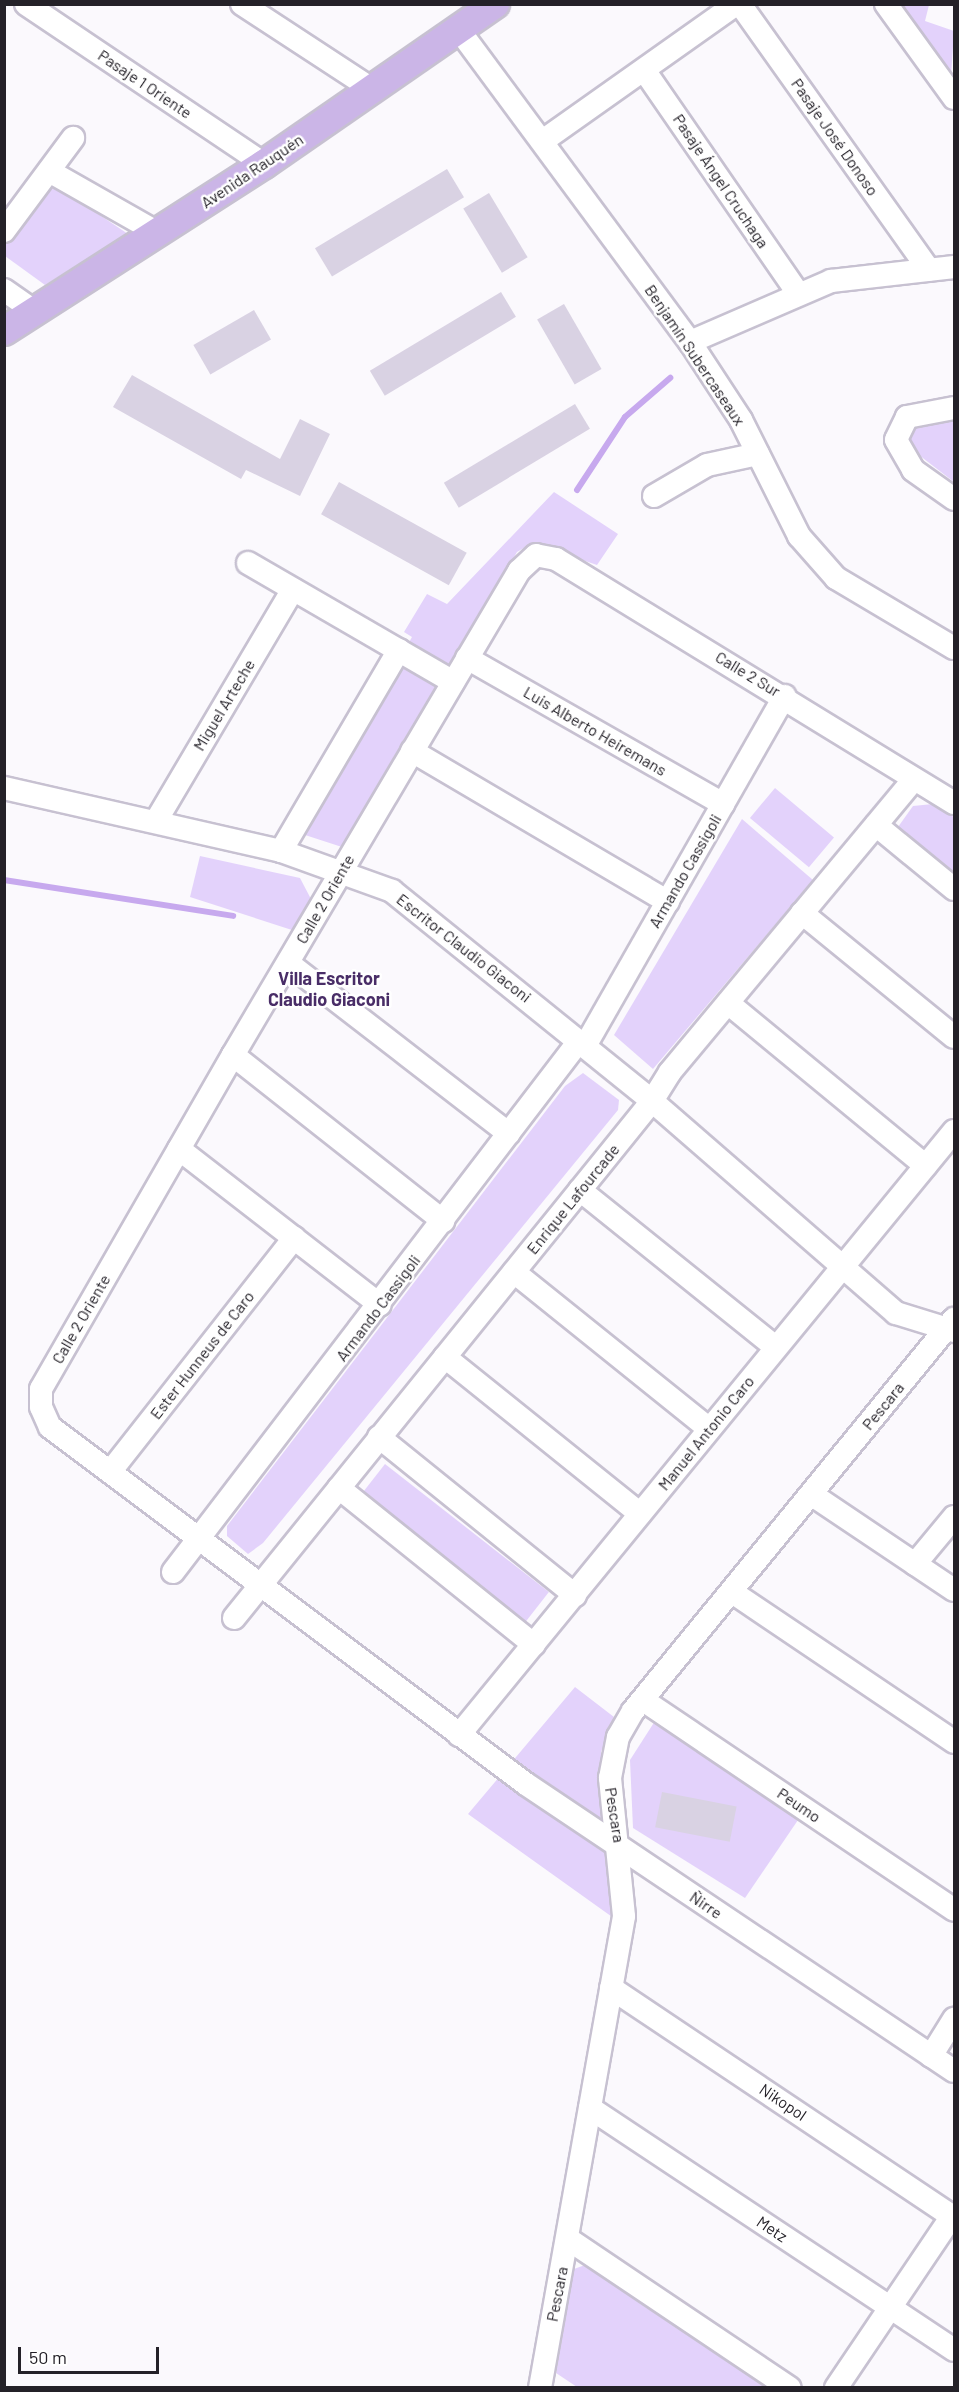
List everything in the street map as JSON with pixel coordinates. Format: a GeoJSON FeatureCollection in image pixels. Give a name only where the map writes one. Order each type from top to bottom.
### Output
{"type":"FeatureCollection","features":[{"type":"Feature","properties":{"kind":"main road","name":"Avenida Rauquén"},"geometry":{"type":"LineString","coordinates":[[4,331],[264,164],[459,30],[490,6]]}},
{"type":"Feature","properties":{"kind":"street","name":"Pasaje 1 Oriente"},"geometry":{"type":"LineString","coordinates":[[26,4],[264,164]]}},
{"type":"Feature","properties":{"kind":"street"},"geometry":{"type":"LineString","coordinates":[[242,4],[372,89]]}},
{"type":"Feature","properties":{"kind":"street"},"geometry":{"type":"LineString","coordinates":[[544,140],[738,4]]}},
{"type":"Feature","properties":{"kind":"street","name":"Pasaje José Donoso"},"geometry":{"type":"LineString","coordinates":[[738,4],[929,270]]}},
{"type":"Feature","properties":{"kind":"street"},"geometry":{"type":"LineString","coordinates":[[886,4],[954,98]]}},
{"type":"Feature","properties":{"kind":"street","name":"Benjamín Subercaseaux"},"geometry":{"type":"LineString","coordinates":[[459,30],[544,140],[690,342],[758,454],[799,536],[836,578],[954,648]]}},
{"type":"Feature","properties":{"kind":"street","name":"Pasaje Ángel Cruchaga"},"geometry":{"type":"LineString","coordinates":[[644,69],[797,292]]}},
{"type":"Feature","properties":{"kind":"street"},"geometry":{"type":"LineString","coordinates":[[4,231],[73,138]]}},
{"type":"Feature","properties":{"kind":"street"},"geometry":{"type":"LineString","coordinates":[[49,171],[158,232]]}},
{"type":"Feature","properties":{"kind":"street"},"geometry":{"type":"LineString","coordinates":[[690,342],[797,292],[831,281],[954,267]]}},
{"type":"Feature","properties":{"kind":"street"},"geometry":{"type":"LineString","coordinates":[[4,290],[35,312]]}},
{"type":"Feature","properties":{"kind":"street"},"geometry":{"type":"LineString","coordinates":[[954,408],[908,417],[896,440],[913,470],[954,500]]}},
{"type":"Feature","properties":{"kind":"street"},"geometry":{"type":"LineString","coordinates":[[654,496],[707,465],[758,454]]}},
{"type":"Feature","properties":{"kind":"street","name":"Calle 2 Oriente"},"geometry":{"type":"LineString","coordinates":[[41,1407],[41,1389],[233,1055],[519,570],[536,555]]}},
{"type":"Feature","properties":{"kind":"street","name":"Calle 2 Sur"},"geometry":{"type":"LineString","coordinates":[[536,555],[556,559],[785,696],[913,780],[954,803]]}},
{"type":"Feature","properties":{"kind":"street"},"geometry":{"type":"LineString","coordinates":[[248,563],[453,682]]}},
{"type":"Feature","properties":{"kind":"street","name":"Miguel Arteche"},"geometry":{"type":"LineString","coordinates":[[156,821],[292,589]]}},
{"type":"Feature","properties":{"kind":"street"},"geometry":{"type":"LineString","coordinates":[[281,851],[399,650]]}},
{"type":"Feature","properties":{"kind":"street","name":"Luis Alberto Heiremans"},"geometry":{"type":"LineString","coordinates":[[467,658],[723,804]]}},
{"type":"Feature","properties":{"kind":"street","name":"Armando Cassigoli"},"geometry":{"type":"LineString","coordinates":[[173,1572],[509,1134],[582,1043],[668,902],[785,696]]}},
{"type":"Feature","properties":{"kind":"street"},"geometry":{"type":"LineString","coordinates":[[412,751],[668,902]]}},
{"type":"Feature","properties":{"kind":"street","name":"Enrique Lafourcade"},"geometry":{"type":"LineString","coordinates":[[234,1618],[652,1101],[728,1003],[913,780]]}},
{"type":"Feature","properties":{"kind":"street","name":"Escritor Claudio Giaconi"},"geometry":{"type":"LineString","coordinates":[[4,788],[281,851],[342,869],[418,907],[652,1101],[843,1265],[896,1314],[951,1326]]}},
{"type":"Feature","properties":{"kind":"street"},"geometry":{"type":"LineString","coordinates":[[876,825],[954,889]]}},
{"type":"Feature","properties":{"kind":"street"},"geometry":{"type":"LineString","coordinates":[[802,913],[954,1037]]}},
{"type":"Feature","properties":{"kind":"street"},"geometry":{"type":"LineString","coordinates":[[288,963],[509,1134]]}},
{"type":"Feature","properties":{"kind":"street"},"geometry":{"type":"LineString","coordinates":[[728,1003],[926,1166]]}},
{"type":"Feature","properties":{"kind":"street"},"geometry":{"type":"LineString","coordinates":[[233,1055],[443,1221]]}},
{"type":"Feature","properties":{"kind":"street","name":"Manuel Antonio Caro"},"geometry":{"type":"LineString","coordinates":[[459,1735],[954,1131]]}},
{"type":"Feature","properties":{"kind":"street"},"geometry":{"type":"LineString","coordinates":[[179,1149],[380,1305]]}},
{"type":"Feature","properties":{"kind":"street"},"geometry":{"type":"LineString","coordinates":[[580,1190],[776,1347]]}},
{"type":"Feature","properties":{"kind":"street","name":"Ester Hunneus de Caro"},"geometry":{"type":"LineString","coordinates":[[110,1472],[294,1238]]}},
{"type":"Feature","properties":{"kind":"street"},"geometry":{"type":"LineString","coordinates":[[514,1272],[709,1429]]}},
{"type":"Feature","properties":{"kind":"street","name":"Pescara"},"geometry":{"type":"LineString","coordinates":[[544,2385],[624,1916],[621,1848],[610,1764],[625,1724],[811,1494],[951,1326]]}},
{"type":"Feature","properties":{"kind":"street"},"geometry":{"type":"LineString","coordinates":[[445,1357],[640,1514]]}},
{"type":"Feature","properties":{"kind":"street","name":"Ñirre"},"geometry":{"type":"LineString","coordinates":[[41,1407],[50,1427],[459,1735],[621,1848],[954,2071]]}},
{"type":"Feature","properties":{"kind":"street"},"geometry":{"type":"LineString","coordinates":[[380,1437],[575,1595]]}},
{"type":"Feature","properties":{"kind":"street"},"geometry":{"type":"LineString","coordinates":[[339,1488],[534,1645]]}},
{"type":"Feature","properties":{"kind":"street"},"geometry":{"type":"LineString","coordinates":[[811,1494],[954,1590]]}},
{"type":"Feature","properties":{"kind":"street"},"geometry":{"type":"LineString","coordinates":[[915,1563],[954,1517]]}},
{"type":"Feature","properties":{"kind":"street"},"geometry":{"type":"LineString","coordinates":[[732,1592],[954,1742]]}},
{"type":"Feature","properties":{"kind":"street","name":"Peumo"},"geometry":{"type":"LineString","coordinates":[[643,1700],[954,1910]]}},
{"type":"Feature","properties":{"kind":"street","name":"Nikopol"},"geometry":{"type":"LineString","coordinates":[[611,1988],[953,2217]]}},
{"type":"Feature","properties":{"kind":"street"},"geometry":{"type":"LineString","coordinates":[[931,2056],[954,2019]]}},
{"type":"Feature","properties":{"kind":"street","name":"Metz"},"geometry":{"type":"LineString","coordinates":[[590,2108],[954,2350]]}},
{"type":"Feature","properties":{"kind":"street"},"geometry":{"type":"LineString","coordinates":[[836,2388],[953,2217]]}},
{"type":"Feature","properties":{"kind":"street"},"geometry":{"type":"LineString","coordinates":[[568,2239],[790,2388]]}},
{"type":"Feature","properties":{"kind":"shaded area"},"geometry":{"type":"Polygon","coordinates":[[[899,5],[929,5],[925,21],[954,31],[951,77],[899,5]]]}},
{"type":"Feature","properties":{"kind":"shaded area"},"geometry":{"type":"Polygon","coordinates":[[[58,187],[128,234],[45,285],[5,256],[5,244],[45,192],[58,187]]]}},
{"type":"Feature","properties":{"kind":"shaded area"},"geometry":{"type":"Polygon","coordinates":[[[954,417],[954,482],[915,452],[907,438],[918,422],[954,417]]]}},
{"type":"Feature","properties":{"kind":"shaded area"},"geometry":{"type":"Polygon","coordinates":[[[554,492],[618,534],[597,565],[532,543],[517,552],[345,848],[302,834],[412,637],[404,632],[427,594],[447,604],[554,492]]]}},
{"type":"Feature","properties":{"kind":"shaded area"},"geometry":{"type":"Polygon","coordinates":[[[775,788],[834,837],[809,867],[750,818],[775,788]]]}},
{"type":"Feature","properties":{"kind":"shaded area"},"geometry":{"type":"Polygon","coordinates":[[[933,804],[954,817],[954,872],[898,827],[913,806],[933,804]]]}},
{"type":"Feature","properties":{"kind":"shaded area"},"geometry":{"type":"Polygon","coordinates":[[[742,819],[813,880],[653,1069],[614,1035],[742,819]]]}},
{"type":"Feature","properties":{"kind":"shaded area"},"geometry":{"type":"Polygon","coordinates":[[[200,856],[300,878],[312,901],[295,931],[190,897],[200,856]]]}},
{"type":"Feature","properties":{"kind":"shaded area"},"geometry":{"type":"Polygon","coordinates":[[[583,1073],[619,1100],[618,1110],[263,1543],[248,1554],[227,1536],[227,1526],[565,1086],[583,1073]]]}},
{"type":"Feature","properties":{"kind":"shaded area"},"geometry":{"type":"Polygon","coordinates":[[[385,1464],[549,1592],[524,1624],[360,1496],[385,1464]]]}},
{"type":"Feature","properties":{"kind":"shaded area"},"geometry":{"type":"Polygon","coordinates":[[[575,1687],[614,1717],[601,1752],[615,1919],[468,1814],[575,1687]]]}},
{"type":"Feature","properties":{"kind":"shaded area"},"geometry":{"type":"Polygon","coordinates":[[[655,1721],[798,1820],[745,1898],[633,1828],[630,1760],[655,1721]]]}},
{"type":"Feature","properties":{"kind":"shaded area"},"geometry":{"type":"Polygon","coordinates":[[[585,2265],[766,2387],[577,2387],[556,2373],[574,2269],[585,2265]]]}},
{"type":"Feature","properties":{"kind":"building"},"geometry":{"type":"Polygon","coordinates":[[[447,169],[464,197],[332,277],[315,248],[447,169]]]}},
{"type":"Feature","properties":{"kind":"building"},"geometry":{"type":"Polygon","coordinates":[[[489,193],[528,257],[502,273],[463,208],[489,193]]]}},
{"type":"Feature","properties":{"kind":"building"},"geometry":{"type":"Polygon","coordinates":[[[501,292],[516,317],[385,396],[370,371],[501,292]]]}},
{"type":"Feature","properties":{"kind":"building"},"geometry":{"type":"Polygon","coordinates":[[[564,304],[602,369],[575,384],[537,320],[564,304]]]}},
{"type":"Feature","properties":{"kind":"building"},"geometry":{"type":"Polygon","coordinates":[[[254,310],[271,339],[210,374],[193,345],[254,310]]]}},
{"type":"Feature","properties":{"kind":"building"},"geometry":{"type":"Polygon","coordinates":[[[132,375],[280,459],[300,419],[330,434],[300,496],[246,470],[241,479],[113,407],[132,375]]]}},
{"type":"Feature","properties":{"kind":"building"},"geometry":{"type":"Polygon","coordinates":[[[575,404],[590,429],[459,508],[444,483],[575,404]]]}},
{"type":"Feature","properties":{"kind":"building"},"geometry":{"type":"Polygon","coordinates":[[[339,482],[467,553],[449,585],[321,514],[339,482]]]}},
{"type":"Feature","properties":{"kind":"building"},"geometry":{"type":"Polygon","coordinates":[[[662,1792],[737,1807],[730,1842],[655,1827],[662,1792]]]}},
{"type":"Feature","properties":{"kind":"waterway"},"geometry":{"type":"LineString","coordinates":[[577,490],[625,417],[670,378]]}},
{"type":"Feature","properties":{"kind":"waterway"},"geometry":{"type":"LineString","coordinates":[[4,880],[233,916]]}},
{"type":"Feature","properties":{"kind":"district","name":"Villa Escritor Claudio Giaconi"},"geometry":{"type":"Point","coordinates":[329,989]}}]}
